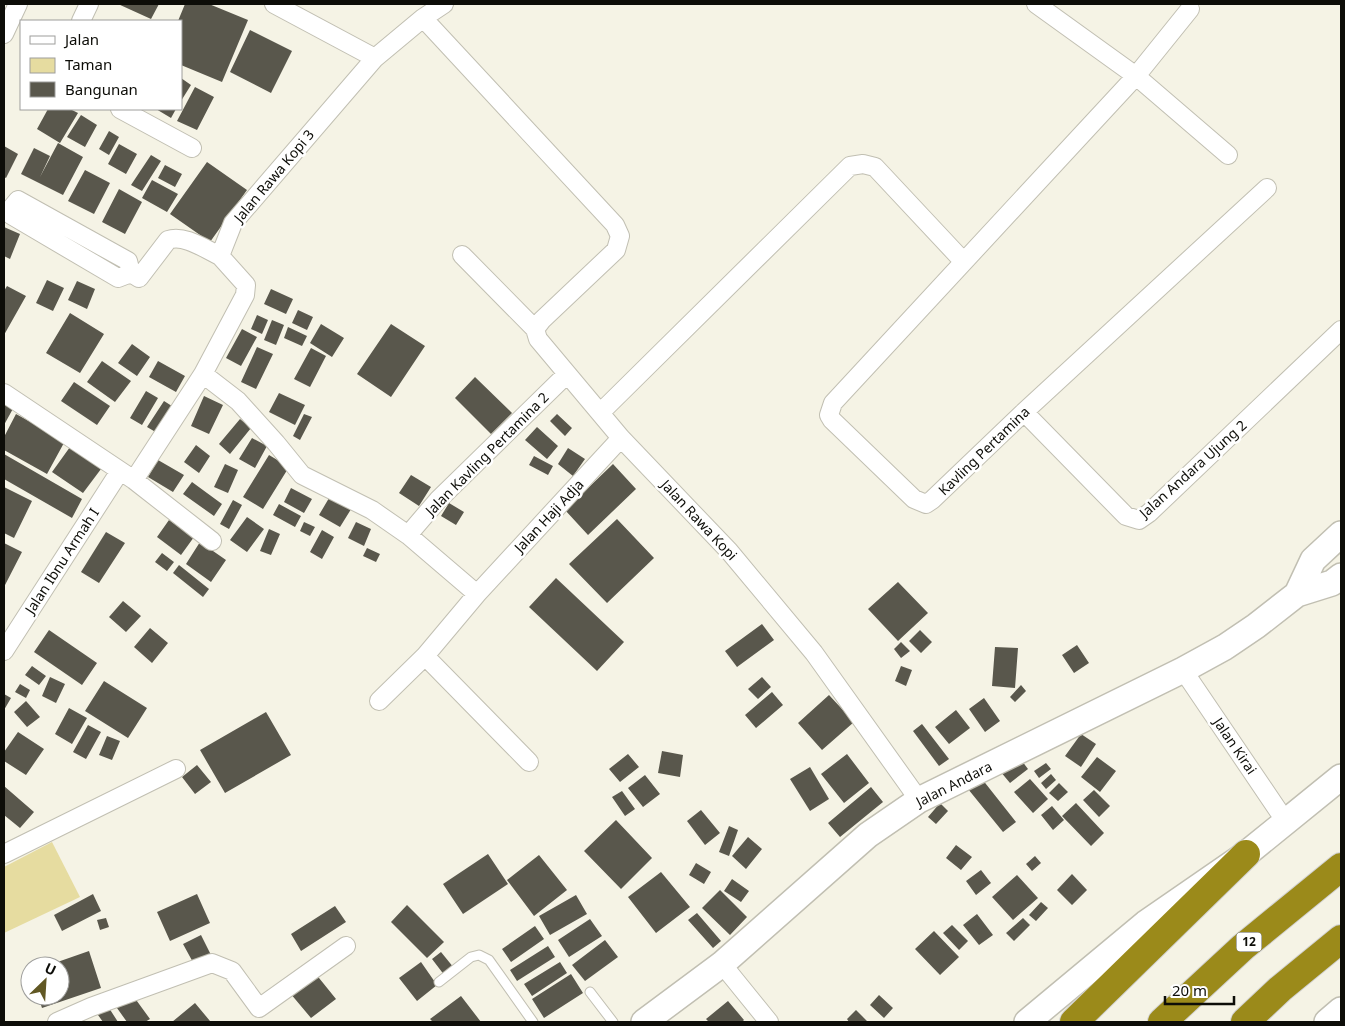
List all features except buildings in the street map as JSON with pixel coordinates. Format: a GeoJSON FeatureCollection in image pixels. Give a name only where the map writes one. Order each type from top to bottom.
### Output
{"type":"FeatureCollection","features":[{"type":"Feature","properties":{"kind":"highway"},"geometry":{"type":"LineString","coordinates":[[1074,1022],[1246,854]]}},
{"type":"Feature","properties":{"kind":"highway","name":"12"},"geometry":{"type":"LineString","coordinates":[[1162,1022],[1243,947],[1341,867]]}},
{"type":"Feature","properties":{"kind":"highway"},"geometry":{"type":"LineString","coordinates":[[1245,1022],[1280,989],[1341,939]]}},
{"type":"Feature","properties":{"kind":"street"},"geometry":{"type":"LineString","coordinates":[[4,34],[18,4]]}},
{"type":"Feature","properties":{"kind":"street"},"geometry":{"type":"LineString","coordinates":[[81,20],[89,4]]}},
{"type":"Feature","properties":{"kind":"street"},"geometry":{"type":"LineString","coordinates":[[274,4],[375,58]]}},
{"type":"Feature","properties":{"kind":"street","name":"Jalan Rawa Kopi 3"},"geometry":{"type":"LineString","coordinates":[[220,256],[233,223],[375,58],[423,18],[444,4]]}},
{"type":"Feature","properties":{"kind":"street"},"geometry":{"type":"LineString","coordinates":[[1036,4],[1136,76],[1228,155]]}},
{"type":"Feature","properties":{"kind":"street","name":"Kavling Pertamina"},"geometry":{"type":"LineString","coordinates":[[1190,9],[1136,76],[833,403],[828,415],[914,499],[926,504],[1267,188]]}},
{"type":"Feature","properties":{"kind":"street"},"geometry":{"type":"LineString","coordinates":[[423,18],[608,218],[620,236],[616,250],[542,320],[535,329]]}},
{"type":"Feature","properties":{"kind":"street"},"geometry":{"type":"LineString","coordinates":[[122,110],[192,148]]}},
{"type":"Feature","properties":{"kind":"street"},"geometry":{"type":"LineString","coordinates":[[606,406],[850,166],[863,164],[875,167],[963,261]]}},
{"type":"Feature","properties":{"kind":"street"},"geometry":{"type":"LineString","coordinates":[[127,476],[203,374],[245,295],[246,284],[220,256],[182,238],[168,240],[141,277],[139,278],[131,274],[118,278],[11,215],[9,211],[18,200],[128,261],[131,274]]}},
{"type":"Feature","properties":{"kind":"street","name":"Jalan Rawa Kopi"},"geometry":{"type":"LineString","coordinates":[[462,255],[535,329],[538,339],[567,374],[606,406],[621,438],[729,551],[814,653],[919,800]]}},
{"type":"Feature","properties":{"kind":"street","name":"Jalan Andara Ujung 2"},"geometry":{"type":"LineString","coordinates":[[1024,412],[1126,516],[1139,520],[1149,513],[1341,330]]}},
{"type":"Feature","properties":{"kind":"street"},"geometry":{"type":"LineString","coordinates":[[203,374],[238,401],[302,475],[372,510],[408,535],[477,594]]}},
{"type":"Feature","properties":{"kind":"street","name":"Jalan Kavling Pertamina 2"},"geometry":{"type":"LineString","coordinates":[[408,535],[438,500],[567,374]]}},
{"type":"Feature","properties":{"kind":"street"},"geometry":{"type":"LineString","coordinates":[[4,393],[127,476],[212,541]]}},
{"type":"Feature","properties":{"kind":"street","name":"Jalan Haji Adja"},"geometry":{"type":"LineString","coordinates":[[379,701],[425,656],[477,594],[621,438]]}},
{"type":"Feature","properties":{"kind":"street","name":"Jalan Ibnu Armah I"},"geometry":{"type":"LineString","coordinates":[[4,651],[127,476]]}},
{"type":"Feature","properties":{"kind":"street","name":"Jalan Andara"},"geometry":{"type":"LineString","coordinates":[[1297,594],[1314,560],[1341,534]]}},
{"type":"Feature","properties":{"kind":"street","name":"Jalan Andara"},"geometry":{"type":"LineString","coordinates":[[644,1022],[722,964],[868,835],[919,800],[1183,670],[1248,632],[1297,594],[1332,583],[1341,576]]}},
{"type":"Feature","properties":{"kind":"street"},"geometry":{"type":"LineString","coordinates":[[425,656],[529,762]]}},
{"type":"Feature","properties":{"kind":"street","name":"Jalan Kirai"},"geometry":{"type":"LineString","coordinates":[[1183,670],[1286,822]]}},
{"type":"Feature","properties":{"kind":"street"},"geometry":{"type":"LineString","coordinates":[[4,854],[176,769]]}},
{"type":"Feature","properties":{"kind":"street"},"geometry":{"type":"LineString","coordinates":[[1027,1022],[1146,923],[1246,854],[1341,777]]}},
{"type":"Feature","properties":{"kind":"street"},"geometry":{"type":"LineString","coordinates":[[57,1022],[91,1007],[212,963],[232,971],[259,1008],[346,946]]}},
{"type":"Feature","properties":{"kind":"street"},"geometry":{"type":"LineString","coordinates":[[722,964],[769,1022]]}},
{"type":"Feature","properties":{"kind":"street"},"geometry":{"type":"LineString","coordinates":[[1328,1022],[1341,1010]]}},
{"type":"Feature","properties":{"kind":"lane"},"geometry":{"type":"LineString","coordinates":[[440,982],[472,957],[479,955],[489,960],[533,1022]]}},
{"type":"Feature","properties":{"kind":"lane"},"geometry":{"type":"LineString","coordinates":[[590,992],[614,1022]]}},
{"type":"Feature","properties":{"kind":"green space"},"geometry":{"type":"Polygon","coordinates":[[[52,842],[80,897],[4,933],[4,867],[52,842]]]}}]}
